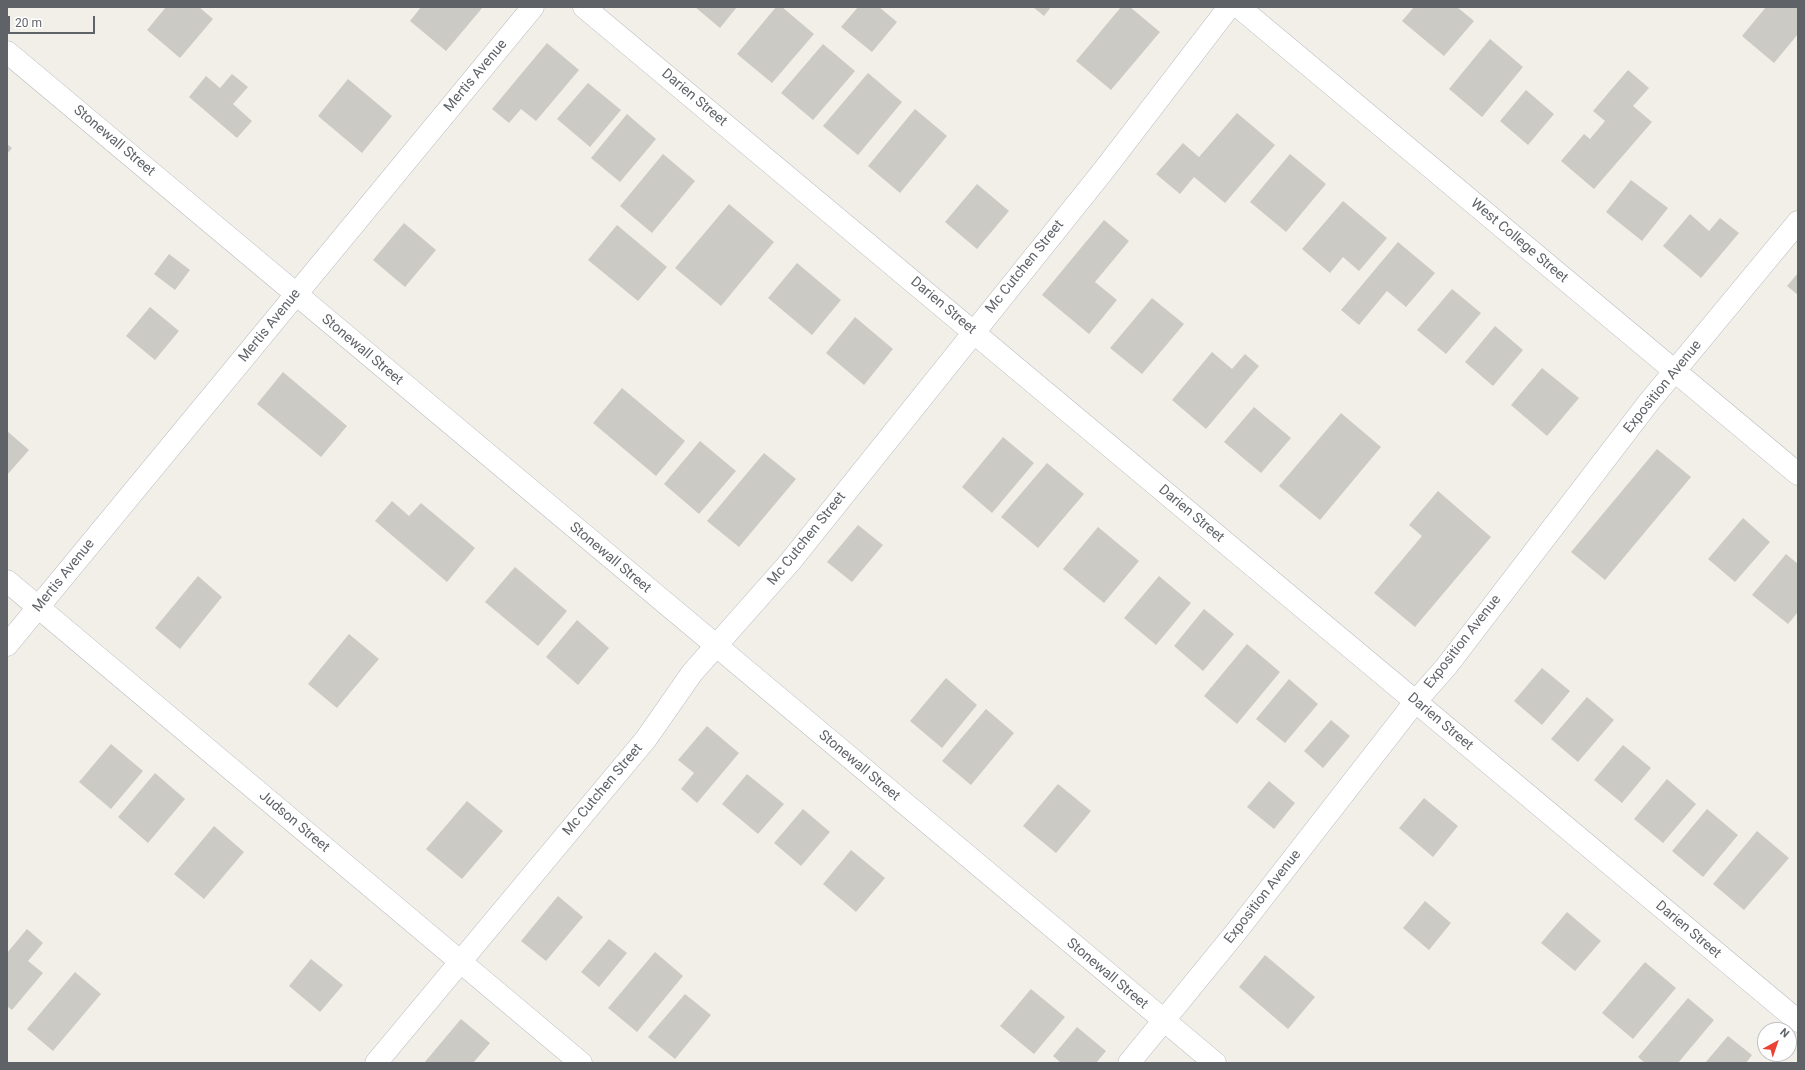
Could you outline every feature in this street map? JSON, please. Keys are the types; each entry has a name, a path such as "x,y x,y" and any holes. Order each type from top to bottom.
{"street":[{"name":"Mertis Avenue","path":"7,645 533,7"},
{"name":"Darien Street","path":"584,7 1798,1021"},
{"name":"Mc Cutchen Street","path":"376,1063 646,739 692,673 790,562 973,331 1104,170 1229,7"},
{"name":"West College Street","path":"1240,7 1798,474"},
{"name":"Stonewall Street","path":"7,52 1215,1063"},
{"name":"Exposition Avenue","path":"1129,1063 1236,932 1415,702 1446,667 1649,402 1798,222"},
{"name":"Judson Street","path":"7,581 582,1063"}],"building":[{"path":"166,7 199,7 213,19 180,58 147,30"},
{"path":"421,7 483,7 446,51 410,21"},
{"path":"695,7 737,7 720,28"},
{"path":"776,7 782,7 814,34 772,83 737,54"},
{"path":"858,7 879,7 897,22 872,52 841,27"},
{"path":"1033,7 1051,7 1044,16"},
{"path":"1121,7 1130,7 1160,32 1111,90 1076,61"},
{"path":"1414,7 1457,7 1474,21 1444,56 1402,21"},
{"path":"1766,7 1798,7 1798,34 1774,63 1742,36"},
{"path":"1490,39 1523,67 1482,117 1449,89"},
{"path":"547,43 579,70 536,121 521,109 509,123 492,109"},
{"path":"823,44 855,71 813,120 781,93"},
{"path":"1628,70 1649,88 1633,106 1652,122 1594,189 1561,161 1584,134 1590,139 1605,121 1593,111"},
{"path":"868,73 902,102 858,155 823,126"},
{"path":"232,74 248,87 233,104 252,121 237,138 189,97 206,76 220,88"},
{"path":"348,79 392,116 362,153 318,116"},
{"path":"588,83 621,110 590,147 557,119"},
{"path":"1526,90 1554,114 1528,145 1500,121"},
{"path":"915,109 947,136 900,193 868,166"},
{"path":"1237,113 1275,145 1225,203 1194,177 1180,194 1156,174 1183,143 1199,157"},
{"path":"627,114 656,139 620,182 591,158"},
{"path":"7,144 12,148 7,154"},
{"path":"663,154 695,181 652,233 620,206"},
{"path":"1290,154 1326,184 1286,232 1250,202"},
{"path":"1631,180 1668,208 1642,241 1606,212"},
{"path":"977,184 1009,211 977,249 945,222"},
{"path":"1343,201 1387,238 1359,271 1343,257 1330,273 1302,249"},
{"path":"729,204 774,242 721,306 675,268"},
{"path":"1690,214 1709,231 1720,218 1739,233 1701,278 1663,246"},
{"path":"1104,220 1129,241 1095,282 1117,300 1089,334 1042,295"},
{"path":"404,223 436,250 405,287 373,260"},
{"path":"617,225 667,267 638,301 588,260"},
{"path":"1398,242 1435,273 1406,307 1387,291 1359,325 1341,310"},
{"path":"169,254 190,270 175,290 154,274"},
{"path":"797,263 841,300 812,335 768,298"},
{"path":"1798,273 1798,295 1787,286"},
{"path":"1452,289 1481,313 1446,354 1417,330"},
{"path":"1152,298 1184,324 1142,374 1110,348"},
{"path":"150,307 179,331 155,360 126,336"},
{"path":"855,317 893,349 864,385 826,353"},
{"path":"1495,326 1523,350 1493,386 1465,362"},
{"path":"1212,352 1232,369 1245,354 1259,366 1206,429 1172,400"},
{"path":"1542,368 1579,398 1547,436 1511,405"},
{"path":"283,372 347,426 321,457 257,404"},
{"path":"622,388 685,441 656,476 593,423"},
{"path":"1254,407 1291,438 1261,473 1224,442"},
{"path":"1341,413 1381,447 1320,520 1279,486"},
{"path":"7,431 29,450 7,475"},
{"path":"1003,437 1034,463 992,513 962,487"},
{"path":"700,441 736,471 699,514 664,484"},
{"path":"1657,449 1691,477 1605,580 1571,552"},
{"path":"764,453 796,479 739,547 707,521"},
{"path":"1047,463 1084,494 1038,548 1001,517"},
{"path":"1438,491 1491,537 1415,627 1374,593 1422,536 1409,525"},
{"path":"392,501 409,516 421,503 475,548 447,582 375,521"},
{"path":"1743,518 1770,542 1735,582 1708,559"},
{"path":"858,525 883,545 852,582 827,562"},
{"path":"1098,527 1139,561 1104,603 1063,569"},
{"path":"1786,554 1798,564 1798,612 1788,624 1752,595"},
{"path":"515,567 567,611 538,646 485,602"},
{"path":"198,576 222,597 180,649 155,628"},
{"path":"1159,576 1191,603 1156,645 1124,618"},
{"path":"1204,609 1234,634 1203,671 1174,646"},
{"path":"577,620 609,648 578,685 546,657"},
{"path":"349,634 379,659 337,708 308,684"},
{"path":"1247,644 1280,672 1237,724 1204,696"},
{"path":"1542,668 1570,691 1542,725 1514,701"},
{"path":"946,678 977,705 942,748 910,721"},
{"path":"1289,679 1318,704 1285,743 1256,719"},
{"path":"1587,697 1614,720 1578,762 1551,739"},
{"path":"986,709 1014,733 971,785 942,761"},
{"path":"1331,720 1350,736 1323,768 1304,751"},
{"path":"707,726 739,753 697,803 681,789 694,773 678,760"},
{"path":"111,744 143,771 111,809 79,782"},
{"path":"1623,745 1651,768 1622,803 1594,780"},
{"path":"155,773 185,799 148,843 118,817"},
{"path":"747,774 784,804 758,834 722,804"},
{"path":"1667,779 1696,804 1663,843 1634,819"},
{"path":"1269,781 1295,803 1274,829 1247,807"},
{"path":"1058,784 1091,811 1056,853 1023,826"},
{"path":"1424,798 1458,826 1433,857 1399,828"},
{"path":"467,801 503,831 462,879 426,849"},
{"path":"803,809 830,832 801,866 774,843"},
{"path":"1707,809 1738,835 1703,877 1672,851"},
{"path":"214,826 244,852 204,899 174,874"},
{"path":"1757,831 1789,858 1744,910 1713,884"},
{"path":"851,850 885,878 856,912 823,884"},
{"path":"558,896 583,917 546,961 521,941"},
{"path":"1425,901 1451,923 1429,950 1403,928"},
{"path":"1567,912 1601,941 1575,971 1541,943"},
{"path":"27,929 43,943 28,961 43,973 12,1010 7,1006 7,953"},
{"path":"609,939 627,953 599,987 581,972"},
{"path":"655,952 683,976 637,1032 608,1008"},
{"path":"1265,955 1315,997 1288,1029 1239,987"},
{"path":"311,959 343,985 320,1012 289,986"},
{"path":"1645,962 1676,988 1633,1039 1602,1013"},
{"path":"75,972 101,994 53,1051 27,1029"},
{"path":"1031,989 1065,1017 1034,1054 1000,1026"},
{"path":"685,994 711,1015 675,1059 648,1037"},
{"path":"1688,998 1714,1020 1678,1063 1645,1063 1638,1057"},
{"path":"461,1019 490,1043 473,1063 424,1063"},
{"path":"1077,1027 1106,1051 1096,1063 1061,1063 1053,1056"},
{"path":"1728,1036 1752,1055 1746,1063 1705,1063"}]}
